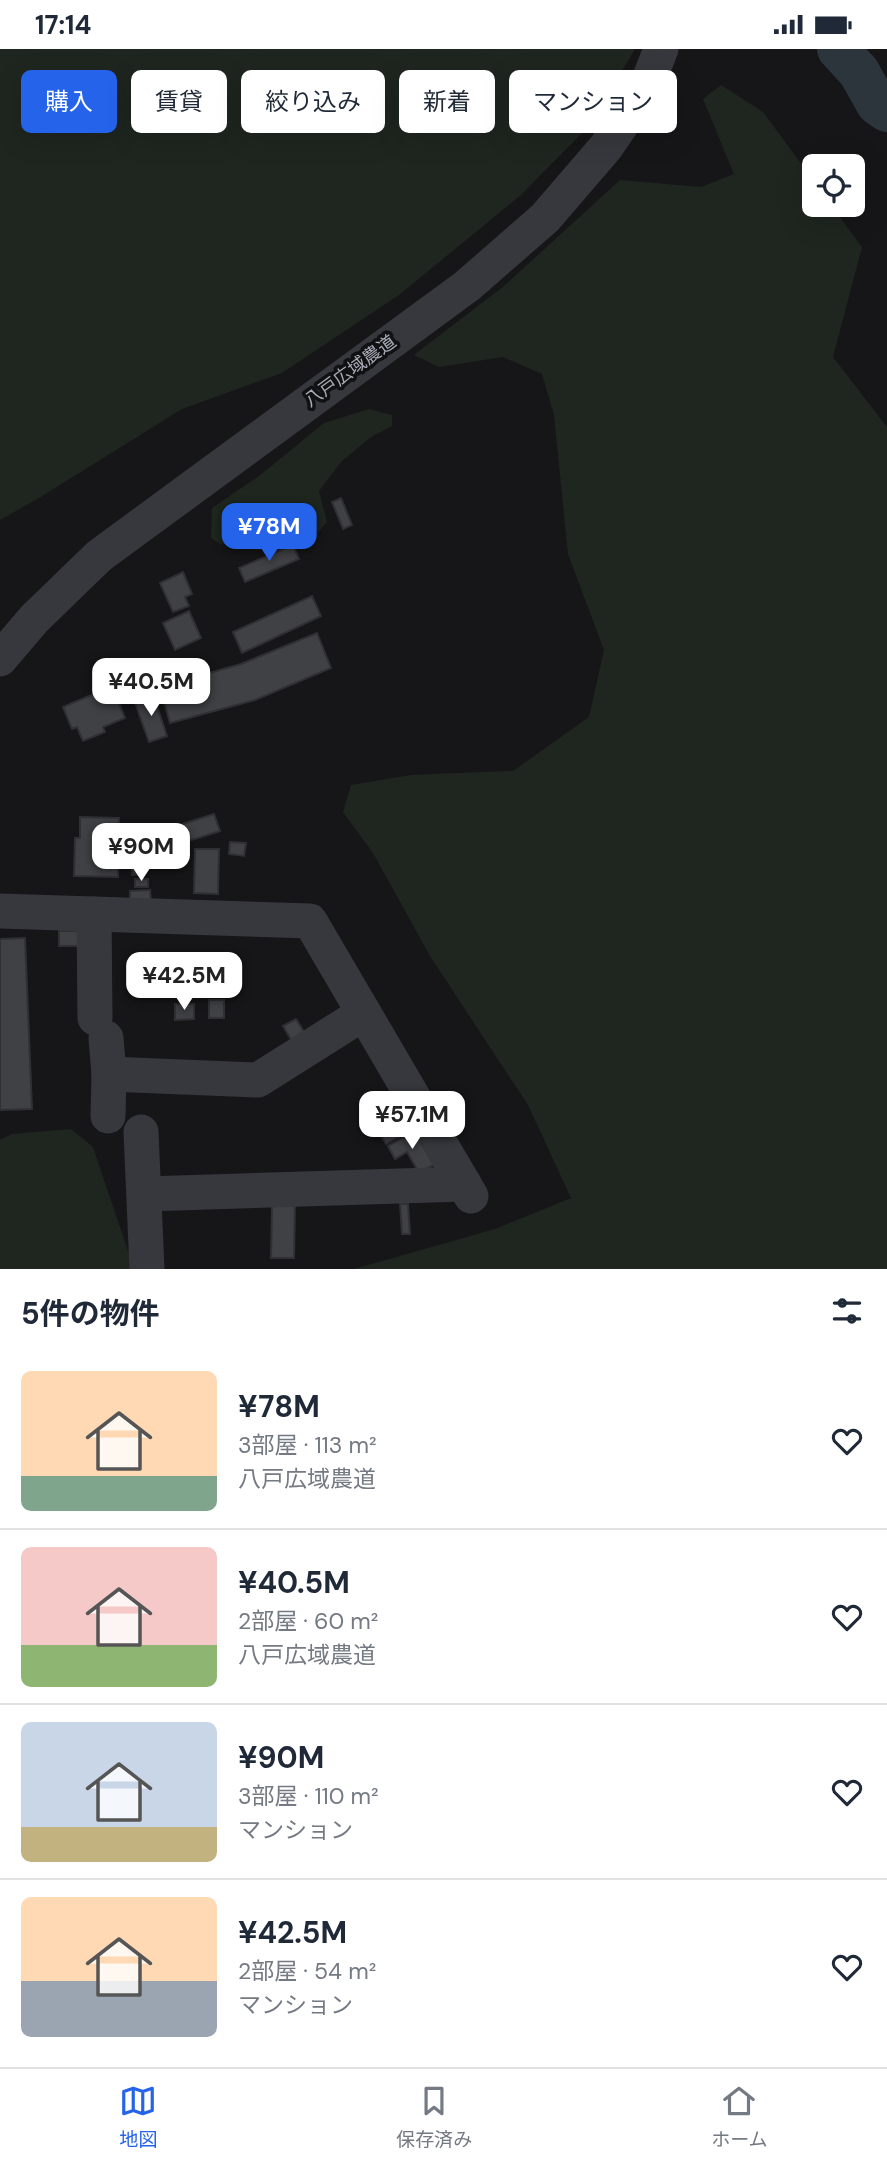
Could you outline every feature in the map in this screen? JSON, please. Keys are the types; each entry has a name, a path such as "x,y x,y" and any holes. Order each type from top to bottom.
{"street":[{"name":"八戸広域農道","path":"0,659 34,619 99,556 467,286 545,218 606,147 645,90 661,49"},
{"path":"0,911 310,921 468,1190 145,1194"},
{"path":"94,914 100,1028 108,1074 108,1117"},
{"path":"108,1074 258,1080 364,1013"},
{"path":"141,1132 146,1269"}],"shaded area":[{"path":"0,49 635,49 622,70 509,70 509,133 582,133 521,195 399,295 282,373 182,409 0,520"},
{"path":"721,85 763,112 802,165 802,217 840,217 862,247 833,357 887,427 887,1269 354,1269 495,1229 571,1198 528,1105 430,956 373,853 343,812 351,785 411,775 513,771 589,717 604,650 568,554 554,415 542,374 503,357 439,367 414,355 504,286 620,180 701,187 734,174 703,99"},
{"path":"369,409 392,415 392,426 371,437 341,462 319,491 327,522 319,531 296,526 263,524 221,545 211,538 212,508 259,476 324,423"},
{"path":"71,1129 93,1147 134,1269 0,1269 0,1140 12,1134"}],"building":[{"path":"341,498 352,525 343,529 332,502"},
{"path":"293,545 299,559 245,582 239,568"},
{"path":"183,572 192,594 185,597 189,606 173,612 160,583"},
{"path":"312,596 321,616 242,653 233,632"},
{"path":"189,611 201,638 175,650 163,623"},
{"path":"317,633 331,668 255,700 170,723 160,687 241,664"},
{"path":"121,675 127,691 116,696 125,718 103,727 105,732 83,741 77,727 72,729 63,707 108,688 105,682"},
{"path":"153,694 167,736 149,742 134,700"},
{"path":"214,814 220,831 188,841 183,824"},
{"path":"80,817 119,818 118,877 74,876 75,838 80,838"},
{"path":"230,842 246,843 244,856 229,854"},
{"path":"195,849 219,849 218,894 194,893"},
{"path":"132,862 141,862 141,875 132,875"},
{"path":"135,879 148,879 148,887 135,887"},
{"path":"150,890 151,902 130,902 130,891"},
{"path":"59,931 80,931 80,946 59,946"},
{"path":"25,938 32,1109 0,1110 0,939"},
{"path":"209,1000 224,1000 224,1018 209,1018"},
{"path":"175,1004 194,1004 194,1019 175,1020"},
{"path":"296,1019 306,1035 293,1043 283,1026"},
{"path":"406,1116 413,1129 386,1144 379,1132"},
{"path":"415,1131 434,1165 419,1173 407,1152 395,1159 388,1146"},
{"path":"400,1204 408,1204 410,1234 402,1234"},
{"path":"272,1206 295,1206 294,1258 271,1258"}],"waterway":[{"path":"838,49 859,72 877,104 887,111"}]}
